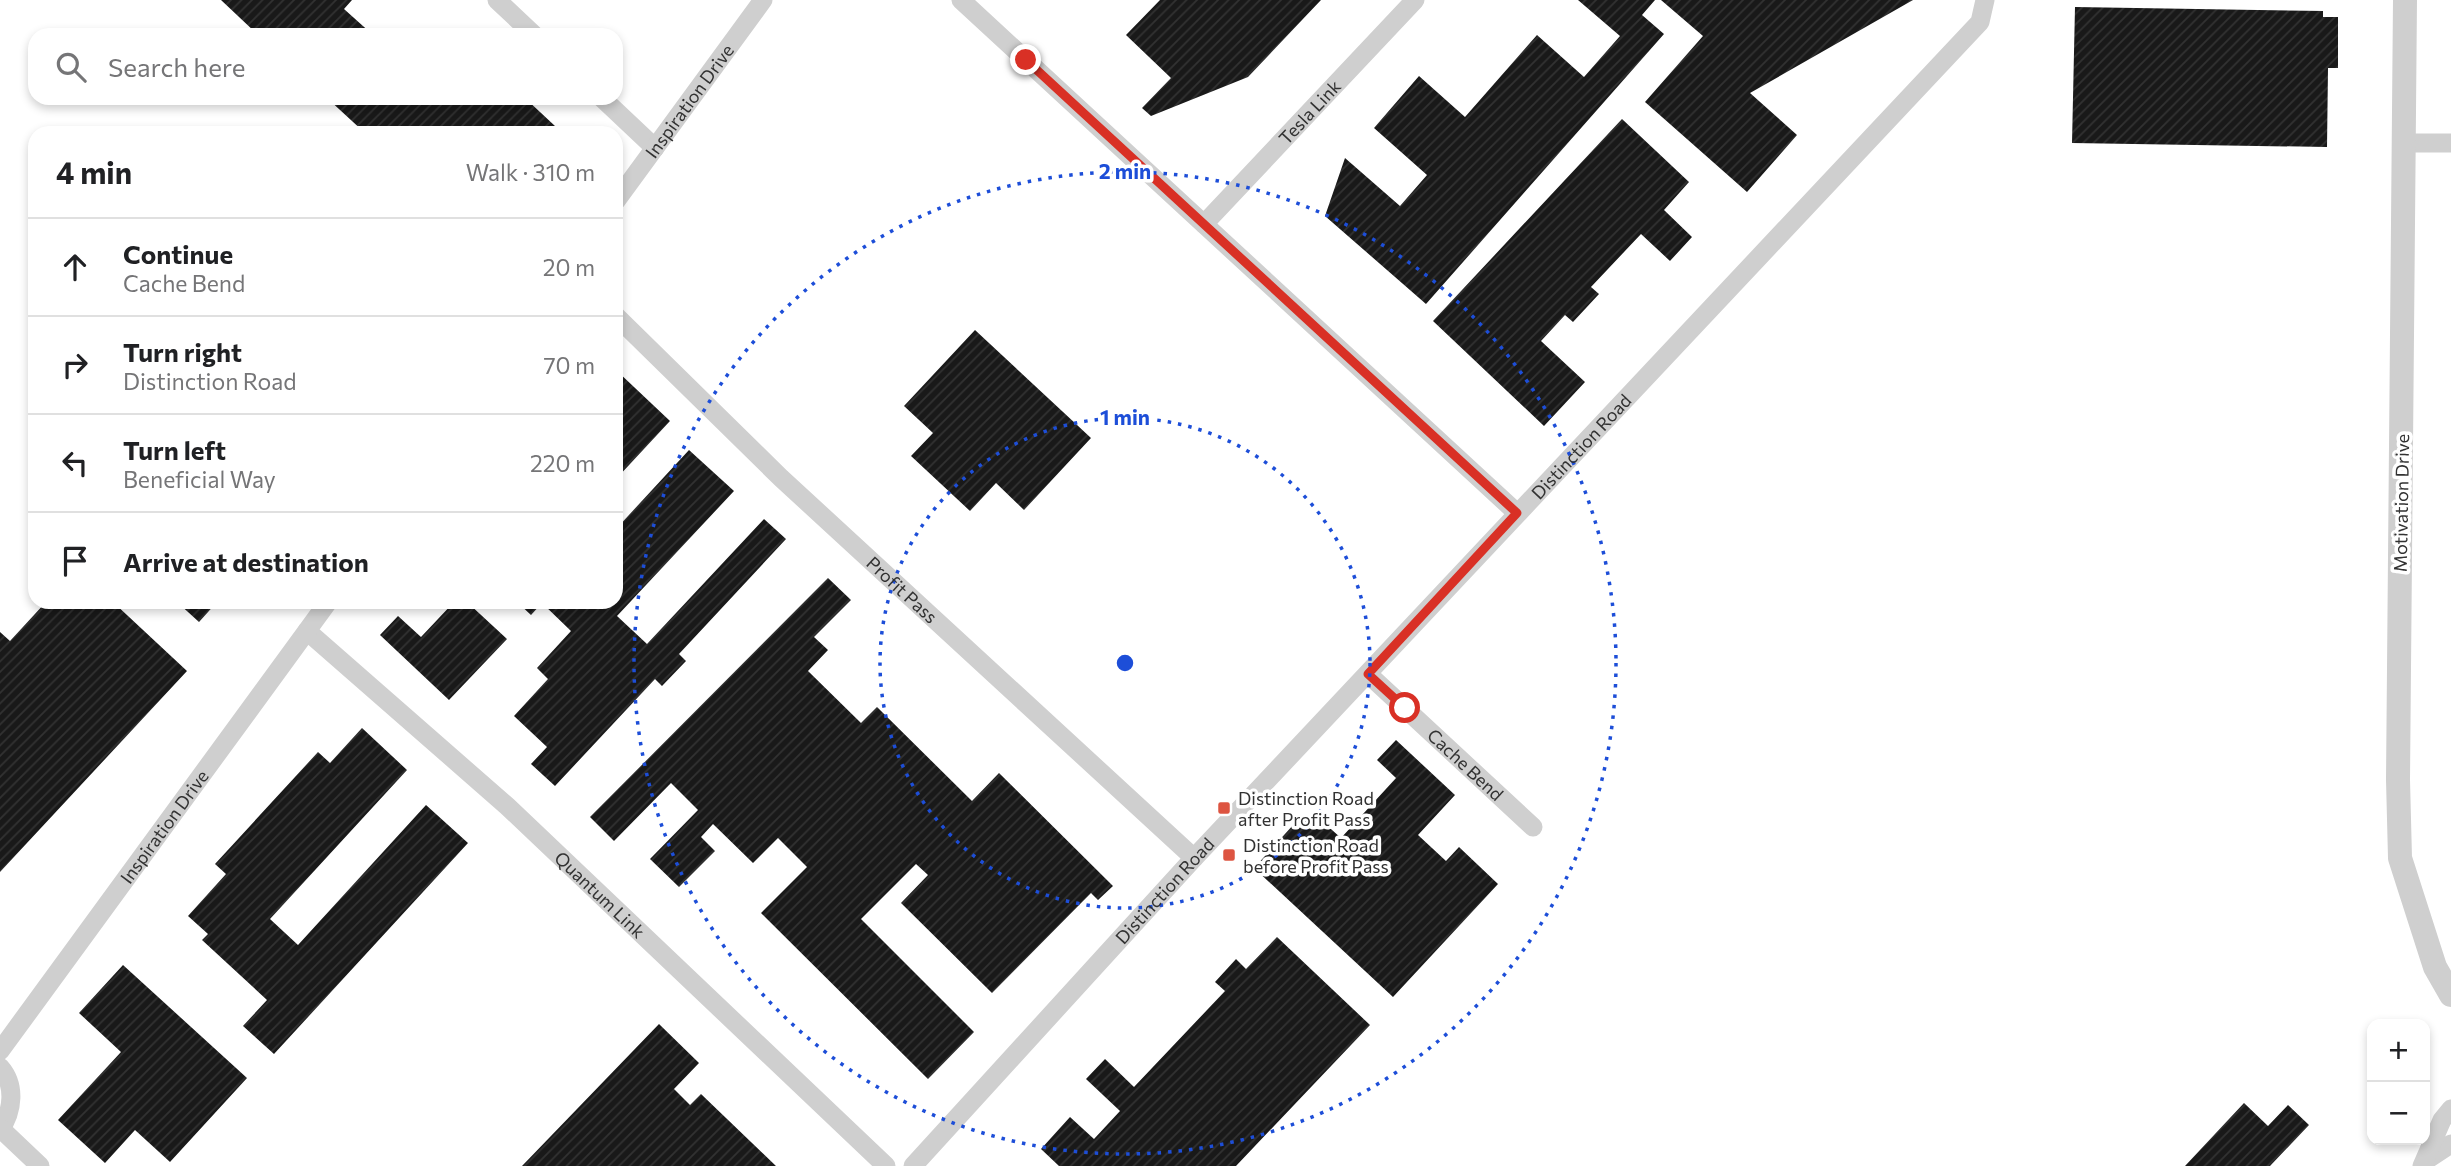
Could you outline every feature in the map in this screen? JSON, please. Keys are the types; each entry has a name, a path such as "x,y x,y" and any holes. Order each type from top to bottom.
{"street":[{"path":"497,0 527,28"},
{"name":"Inspiration Drive","path":"623,191 763,0"},
{"path":"961,0 1517,513"},
{"name":"Tesla Link","path":"1204,224 1415,0"},
{"name":"Distinction Road","path":"913,1166 1194,858 1980,22 1985,0"},
{"name":"Motivation Drive","path":"2405,0 2406,143 2398,780 2400,858 2435,967 2451,995"},
{"path":"609,105 655,148"},
{"path":"2406,143 2451,143"},
{"name":"Profit Pass","path":"623,323 781,478 1194,858"},
{"name":"Inspiration Drive","path":"0,1051 323,609"},
{"name":"Quantum Link","path":"307,631 507,806 886,1166"},
{"name":"Cache Bend","path":"1368,674 1533,827"},
{"path":"0,1067 12,1094 10,1112 1,1129 40,1166"},
{"path":"2423,1163 2442,1119 2451,1109"},
{"path":"2423,1163 2451,1144"}],"building":[{"path":"221,0 352,0 344,9 365,28 251,28"},
{"path":"1160,0 1321,0 1248,77 1151,116 1142,108 1171,78 1126,35"},
{"path":"1578,0 1655,0 1642,15 1664,34 1426,304 1325,216 1345,158 1400,206 1427,175 1374,128 1419,76 1465,117 1537,35 1584,77 1620,36"},
{"path":"1661,0 1913,0 1750,93 1797,135 1747,192 1645,102 1703,36"},
{"path":"2075,7 2323,11 2323,17 2338,17 2338,68 2328,68 2327,147 2072,143"},
{"path":"335,105 532,105 555,126 357,126"},
{"path":"1622,119 1689,182 1664,210 1692,237 1670,261 1641,234 1591,287 1599,294 1573,322 1565,315 1541,341 1585,382 1544,426 1433,321"},
{"path":"975,330 1091,438 1024,510 996,483 970,511 911,456 933,433 904,406"},
{"path":"623,377 670,421 623,471"},
{"path":"689,450 734,491 617,616 647,644 764,519 786,539 679,654 686,661 662,686 655,679 555,786 531,764 547,747 514,716 548,679 537,668 571,631 548,609 623,609 623,521"},
{"path":"828,578 851,600 814,637 828,650 808,671 861,723 877,707 972,801 999,773 1113,886 1098,900 1091,893 992,993 901,903 928,875 916,864 861,919 974,1032 928,1079 761,913 807,867 778,838 753,863 713,824 701,837 715,851 679,887 650,859 698,810 671,783 614,841 590,817"},
{"path":"40,609 121,609 187,671 0,872 0,632 10,641"},
{"path":"185,609 211,609 199,622"},
{"path":"447,609 475,609 507,639 449,700 380,635 398,616 421,637"},
{"path":"525,609 536,609 531,615"},
{"path":"362,728 407,770 270,919 298,945 426,805 468,843 274,1054 243,1026 267,1000 202,940 208,934 188,916 226,874 215,864 318,752 330,763"},
{"path":"1396,740 1455,795 1418,835 1446,861 1459,847 1498,884 1393,997 1254,868 1294,824 1299,828 1313,813 1341,838 1396,778 1377,760"},
{"path":"1277,937 1370,1025 1236,1166 1059,1166 1041,1149 1070,1117 1094,1139 1120,1111 1086,1079 1105,1059 1134,1087 1225,991 1215,982 1236,959 1246,969"},
{"path":"123,965 247,1078 170,1162 135,1130 105,1163 58,1120 121,1052 79,1013"},
{"path":"659,1024 699,1063 674,1089 690,1105 701,1094 776,1166 522,1166"},
{"path":"2244,1103 2268,1126 2288,1105 2309,1125 2270,1166 2185,1166"}],"place":[{"name":"Distinction Road after Profit Pass","path":"1224,808"},
{"name":"Distinction Road before Profit Pass","path":"1229,855"}],"route":[{"path":"1026,60 1517,513 1368,674 1405,708"}]}
